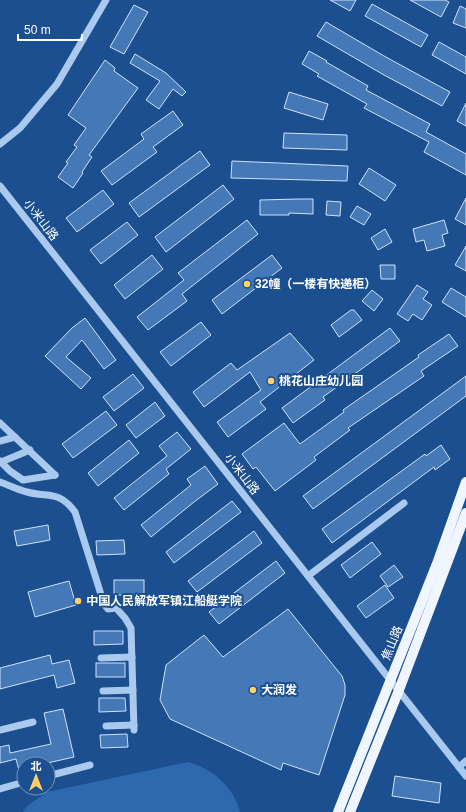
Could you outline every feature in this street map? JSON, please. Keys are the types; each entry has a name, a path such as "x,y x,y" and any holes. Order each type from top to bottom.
{"main road":[{"name":"焦山路","path":"338,812 438,561 466,482"},
{"name":"焦山路","path":"354,810 466,513"}],"street":[{"path":"0,144 20,128 57,84 106,0"},
{"name":"小米山路","path":"0,186 466,776"},
{"path":"0,423 30,450 56,475 23,480 10,471 0,461 30,450"},
{"path":"0,441 15,437"},
{"path":"0,482 26,492 62,498 68,502 74,512 104,604 108,609 116,608 131,628 134,727 106,726"},
{"path":"308,576 404,503"},
{"path":"101,658 132,657"},
{"path":"103,691 133,690"},
{"path":"0,730 33,722"},
{"path":"459,767 466,761"},
{"path":"56,774 90,765"},
{"path":"0,789 16,784"},
{"path":"344,799 354,810"}],"shaded area":[{"path":"188,762 206,769 221,780 232,794 240,812 23,812 27,806 41,796 56,796 56,790"}],"building":[{"path":"330,0 356,0 350,11"},
{"path":"410,0 445,0 449,2 441,17"},
{"path":"372,4 428,35 421,47 365,16"},
{"path":"134,5 148,12 124,54 110,47"},
{"path":"460,6 466,9 466,28 453,23"},
{"path":"326,22 450,92 442,106 384,75 317,36"},
{"path":"439,42 466,57 466,74 432,55"},
{"path":"309,51 368,86 366,90 430,124 426,132 466,154 466,175 424,152 429,142 364,108 367,104 317,76 319,74 302,64"},
{"path":"135,54 166,73 186,92 182,96 173,89 159,109 146,100 160,81 130,63"},
{"path":"105,60 115,68 114,71 138,88 89,155 92,157 73,188 58,177 68,163 66,162 77,147 74,145 86,128 68,115"},
{"path":"289,92 328,104 323,120 284,108"},
{"path":"466,103 466,126 457,121"},
{"path":"173,111 183,125 153,147 157,152 112,185 101,171 144,139 141,134"},
{"path":"284,133 347,135 347,150 283,148"},
{"path":"200,151 210,165 139,217 129,203"},
{"path":"232,161 348,166 347,181 231,178"},
{"path":"369,168 396,185 385,201 359,184"},
{"path":"223,185 234,199 166,252 155,237"},
{"path":"103,190 114,204 77,232 66,218"},
{"path":"466,198 466,225 455,219"},
{"path":"313,199 313,214 289,213 289,215 260,215 260,200"},
{"path":"327,201 341,202 340,216 326,215"},
{"path":"357,206 371,214 364,225 350,217"},
{"path":"247,220 258,234 182,294 187,301 148,330 137,317 184,280 178,273"},
{"path":"444,220 448,233 442,235 445,246 427,251 424,240 416,242 413,229"},
{"path":"127,222 138,235 101,264 90,250"},
{"path":"385,229 392,242 378,250 371,238"},
{"path":"466,246 466,271 455,265"},
{"path":"152,255 163,269 125,299 114,285"},
{"name":"32幢（一楼有快递柜）","path":"272,255 282,268 222,314 212,300"},
{"path":"380,265 395,265 395,279 381,279"},
{"path":"417,285 428,292 423,299 432,305 422,320 413,314 408,321 397,314"},
{"path":"451,288 466,297 466,317 442,302"},
{"path":"372,290 383,299 374,311 362,301"},
{"path":"351,310 354,310 362,320 339,337 331,325"},
{"path":"85,318 116,360 104,369 82,340 66,357 91,378 81,389 45,356 72,328"},
{"path":"201,322 211,335 171,366 160,352"},
{"path":"390,328 400,341 323,397 325,400 293,423 282,408"},
{"path":"290,333 314,360 260,402 266,409 228,437 217,422 261,390 250,372 204,407 193,392 231,363 237,370"},
{"path":"449,334 458,346 421,371 424,376 348,428 350,430 314,457 316,460 275,491 256,467 253,469 242,454 284,423 300,444 344,412 343,410 419,357 418,355"},
{"path":"133,374 144,388 114,411 103,397"},
{"path":"466,376 466,396 313,509 303,496"},
{"path":"155,402 165,416 136,438 126,425"},
{"path":"106,411 117,425 73,458 62,444"},
{"path":"177,432 191,449 166,469 169,474 124,510 114,498 167,456 159,446"},
{"path":"129,440 139,453 98,486 88,473"},
{"path":"441,445 450,459 435,470 434,467 332,543 322,529 425,454 426,456"},
{"path":"205,466 218,484 151,537 141,525 191,485 187,479"},
{"path":"232,501 241,512 174,563 166,552"},
{"path":"48,525 50,540 17,546 14,531"},
{"path":"254,531 262,543 197,592 188,581"},
{"path":"124,540 125,554 97,555 96,541"},
{"path":"372,542 381,554 350,578 341,565"},
{"path":"276,561 285,573 219,624 209,612"},
{"path":"394,565 403,577 388,587 380,576"},
{"path":"114,580 144,580 144,595 114,595"},
{"path":"69,581 76,605 35,617 28,592"},
{"path":"385,585 394,598 366,618 357,606"},
{"name":"大润发","path":"288,609 342,676 345,685 345,695 319,775 283,763 281,770 170,719 160,700 166,665 204,635 223,657"},
{"path":"94,631 123,631 123,644 94,645"},
{"path":"50,655 52,664 69,660 75,683 57,688 54,675 0,689 0,668"},
{"path":"96,663 125,663 125,677 96,677"},
{"path":"99,698 125,698 126,711 99,712"},
{"path":"63,709 74,757 56,761 56,756 16,756 16,759 0,763 0,747 9,745 10,753 51,744 44,713"},
{"path":"127,734 128,747 101,748 100,735"},
{"path":"395,776 441,783 439,803 392,796"}],"place":[{"name":"32幢（一楼有快递柜）","path":"247,284"},
{"name":"桃花山庄幼儿园","path":"271,381"},
{"name":"中国人民解放军镇江船艇学院","path":"78,601"},
{"name":"大润发","path":"253,690"}]}
